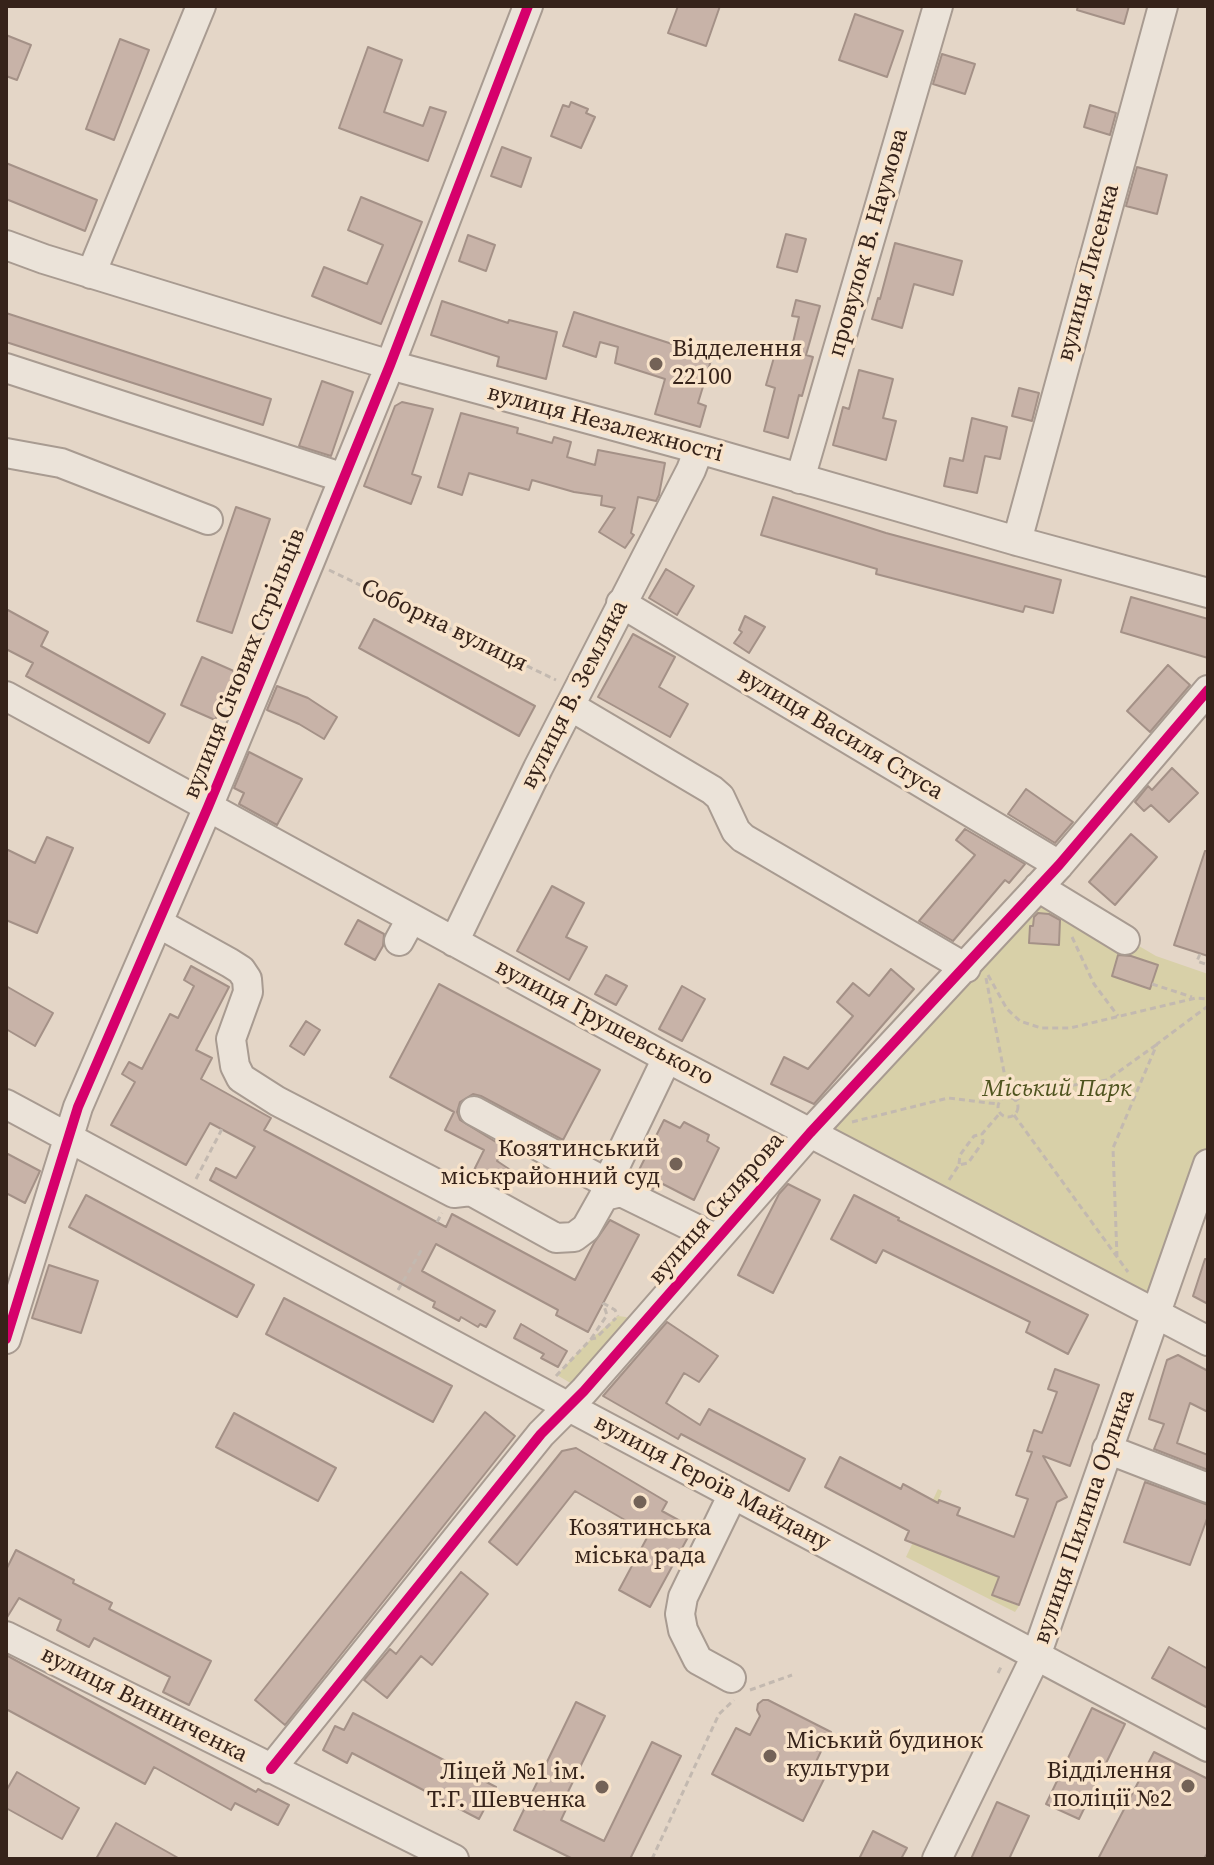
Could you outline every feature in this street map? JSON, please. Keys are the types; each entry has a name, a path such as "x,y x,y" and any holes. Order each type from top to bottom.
{"street":[{"path":"91,274 201,6"},
{"name":"вулиця Січових Стрільців","path":"6,1339 78,1107 208,807 344,478 528,6"},
{"name":"провулок В. Наумова","path":"800,479 938,6"},
{"name":"вулиця Лисенка","path":"1017,541 1163,6"},
{"name":"вулиця Незалежності","path":"6,245 390,365 1208,593"},
{"path":"6,368 344,478"},
{"name":"вулиця В. Земляка","path":"454,942 699,449"},
{"path":"6,453 61,463 208,520"},
{"name":"вулиця Василя Стуса","path":"621,603 1059,865"},
{"name":"вулиця Склярова","path":"271,1769 541,1434 569,1407 810,1133 1059,865 1208,690"},
{"name":"вулиця Грушевського","path":"6,696 208,807 405,930 454,942 667,1058 1208,1341"},
{"path":"574,698 712,790 720,797 736,831 743,838 966,968"},
{"path":"1038,887 1125,940"},
{"path":"158,923 241,970 247,979 248,992 231,1039 235,1066 241,1078 277,1101 454,1193 471,1191 556,1238 574,1237 586,1228 667,1058"},
{"name":"вулиця Героїв Майдану","path":"6,1104 1208,1747"},
{"path":"474,1111 606,1190 621,1192 717,1239"},
{"name":"вулиця Пилипа Орлика","path":"937,1859 1036,1656 1208,1164"},
{"path":"1107,1449 1208,1488"},
{"path":"731,1678 698,1660 683,1630 680,1614 683,1597 733,1494"},
{"name":"вулиця Винниченка","path":"6,1636 454,1859"}],"path":[{"path":"1074,909 1071,934 1094,984 1119,1017"},
{"path":"1200,954 1197,961 1208,965"},
{"path":"1009,1098 983,965 1001,1000 1020,1021 1041,1028 1070,1028 1196,998"},
{"path":"1152,984 1208,999"},
{"path":"1015,1101 1028,1092 1107,1080 1208,1006"},
{"path":"1117,1257 1113,1148 1157,1044"},
{"path":"844,1124 948,1098 998,1104"},
{"path":"998,1104 1003,1099 1015,1101"},
{"path":"1000,1113 1008,1117 1014,1115 1017,1110 1015,1101"},
{"path":"998,1104 1000,1113"},
{"path":"945,1186 959,1165 960,1155 974,1136 982,1134 1000,1113"},
{"path":"1014,1115 1129,1273"},
{"path":"195,1181 222,1129"},
{"path":"959,1165 968,1163 983,1142 982,1134"},
{"path":"398,1290 422,1249"},
{"path":"591,1339 607,1315 603,1303 615,1310 618,1316"},
{"path":"652,1859 719,1714 741,1693 792,1675"}],"green space":[{"name":"Міський Парк","path":"1038,887 1156,956 1208,974 1208,1164 1156,1314 811,1133"},
{"path":"618,1316 626,1317 640,1326 584,1391 557,1375 591,1339"},
{"path":"938,1489 942,1491 921,1546 999,1577 992,1596 1019,1606 1015,1612 906,1557"}],"building":[{"path":"678,6 720,6 706,46 668,33"},
{"path":"1078,6 1129,6 1124,24 1077,10"},
{"path":"855,14 903,31 887,77 839,60"},
{"path":"6,35 31,45 17,80 6,76"},
{"path":"120,39 149,50 114,140 86,129"},
{"path":"368,47 402,60 384,112 423,126 430,107 446,112 428,161 339,128"},
{"path":"942,54 975,64 965,94 933,84"},
{"path":"571,102 588,109 586,113 595,117 581,148 551,136 563,105 569,107"},
{"path":"1090,105 1116,113 1110,135 1084,127"},
{"path":"502,147 531,158 521,187 491,176"},
{"path":"6,163 97,200 85,231 6,199"},
{"path":"1137,167 1167,175 1157,214 1126,206"},
{"path":"361,197 422,222 381,324 312,296 324,267 367,284 383,245 348,230"},
{"path":"786,234 806,239 797,272 777,267"},
{"path":"468,235 495,245 486,271 459,261"},
{"path":"895,243 962,261 953,295 914,284 902,328 872,319"},
{"path":"796,300 820,306 806,355 813,357 788,438 764,431 775,388 766,385 777,347 791,351 799,317 792,316"},
{"path":"442,301 508,323 509,320 557,332 546,379 497,366 499,357 431,335"},
{"path":"574,312 712,357 698,403 706,406 700,427 655,414 665,379 615,363 618,347 600,342 596,357 563,346"},
{"path":"6,313 271,399 263,425 6,342"},
{"path":"859,370 893,379 883,418 896,421 886,460 833,445 843,407 849,409"},
{"path":"322,381 353,392 331,456 299,446"},
{"path":"1019,388 1039,393 1032,421 1012,416"},
{"path":"402,402 433,409 412,474 421,477 411,504 364,486 395,406"},
{"path":"461,413 518,428 517,433 552,443 554,437 571,442 567,457 595,465 598,450 665,463 659,495 656,501 638,497 631,533 634,535 625,548 599,532 615,508 601,505 602,496 532,480 529,490 469,473 462,495 438,487"},
{"path":"972,418 1007,427 1000,459 985,456 977,493 944,486 950,458 963,461"},
{"path":"773,497 886,533 1061,580 1053,613 1025,606 1023,612 876,574 877,569 761,535"},
{"path":"236,507 270,519 232,633 197,621"},
{"path":"666,569 694,586 677,615 649,598"},
{"path":"1131,597 1208,619 1208,658 1121,632"},
{"path":"6,609 48,632 41,646 165,714 149,743 26,676 33,663 6,649"},
{"path":"745,616 765,627 749,653 734,643 742,632 739,630"},
{"path":"374,619 535,706 519,736 359,648"},
{"path":"633,634 675,657 659,687 688,704 670,737 598,697"},
{"path":"202,657 236,672 215,720 181,705"},
{"path":"1168,665 1190,685 1150,732 1127,711"},
{"path":"277,686 308,698 337,717 324,739 267,710"},
{"path":"249,752 302,779 277,825 239,804 244,793 234,788"},
{"path":"1172,768 1198,793 1169,822 1151,805 1144,811 1135,802 1148,786 1152,790"},
{"path":"1026,789 1073,822 1055,843 1008,814"},
{"path":"965,829 1025,864 1009,883 1005,880 953,941 919,921 975,855 956,840"},
{"path":"1131,834 1157,857 1115,905 1089,882"},
{"path":"47,837 73,848 37,933 6,920 6,849 35,863"},
{"path":"1205,851 1208,851 1208,956 1174,945"},
{"path":"552,886 584,903 566,937 587,947 569,980 517,951"},
{"path":"1038,913 1060,920 1059,945 1029,943 1030,926 1033,926"},
{"path":"358,920 384,934 383,946 375,960 345,944"},
{"path":"1118,955 1158,965 1150,989 1112,976"},
{"path":"191,966 229,987 196,1050 212,1058 201,1079 271,1118 264,1130 446,1227 452,1214 575,1280 610,1220 639,1235 588,1332 556,1315 558,1310 436,1244 422,1271 495,1311 486,1327 480,1324 478,1327 461,1317 459,1321 433,1307 435,1302 210,1180 216,1168 236,1178 255,1147 210,1123 186,1165 111,1125 135,1082 122,1074 129,1062 142,1069 170,1014 178,1018 194,986 184,980"},
{"path":"891,969 914,989 814,1104 771,1084 784,1057 808,1069 853,1016 837,1002 853,983 869,996"},
{"path":"606,975 627,986 616,1005 595,994"},
{"path":"439,984 600,1070 563,1140 481,1096 473,1094 460,1102 457,1112 460,1120 504,1147 497,1161 512,1171 503,1184 490,1175 487,1180 472,1174 484,1150 445,1130 454,1112 390,1077"},
{"path":"6,986 53,1013 35,1046 6,1029"},
{"path":"682,986 705,999 682,1041 659,1029"},
{"path":"306,1021 320,1030 304,1055 290,1046"},
{"name":"Козятинський міськрайонний суд","path":"664,1120 680,1128 684,1122 709,1135 707,1141 719,1148 694,1200 657,1181 653,1189 634,1180"},
{"path":"6,1153 40,1171 25,1203 6,1193"},
{"path":"788,1184 820,1200 773,1293 738,1275 779,1194"},
{"path":"86,1195 254,1285 237,1317 69,1227"},
{"path":"854,1195 1088,1315 1068,1354 1026,1332 1030,1322 883,1250 876,1263 831,1239"},
{"path":"1205,1259 1208,1259 1208,1304 1193,1296"},
{"path":"49,1265 98,1281 81,1333 32,1318"},
{"path":"284,1298 452,1386 433,1422 266,1334"},
{"path":"667,1322 718,1356 699,1382 684,1373 666,1403 700,1425 709,1409 805,1459 789,1491 681,1434 678,1439 603,1396"},
{"path":"521,1324 567,1351 558,1367 541,1358 544,1354 514,1338"},
{"path":"1178,1355 1208,1371 1208,1412 1190,1403 1177,1443 1208,1455 1208,1470 1154,1449 1164,1424 1149,1419 1167,1360"},
{"path":"1055,1369 1099,1385 1070,1466 1043,1456 1067,1497 1057,1502 1019,1605 992,1595 999,1577 905,1540 909,1531 825,1487 840,1457 901,1489 903,1484 938,1503 939,1500 960,1508 957,1515 1014,1537 1028,1499 1016,1495 1032,1452 1027,1451 1034,1430 1042,1433 1057,1392 1048,1389"},
{"path":"485,1412 515,1436 285,1725 255,1700"},
{"path":"234,1413 336,1468 318,1501 216,1447"},
{"path":"576,1448 667,1502 662,1511 693,1528 650,1607 619,1590 649,1534 575,1491 517,1565 489,1542 562,1451"},
{"path":"1145,1482 1208,1505 1208,1516 1190,1565 1124,1542"},
{"path":"16,1550 112,1603 109,1609 211,1661 189,1705 163,1692 170,1677 94,1638 89,1647 57,1630 61,1620 19,1598 6,1619 6,1570"},
{"path":"461,1572 488,1594 432,1665 421,1656 387,1698 364,1680 390,1649 396,1654"},
{"path":"1169,1647 1208,1669 1208,1708 1152,1678"},
{"path":"6,1655 256,1792 258,1789 289,1805 278,1825 235,1803 231,1810 154,1767 145,1784 6,1709"},
{"name":"Міський будинок культури","path":"763,1700 831,1732 833,1737 832,1743 823,1747 814,1766 827,1773 803,1821 712,1774 736,1728 750,1735 760,1716 758,1704"},
{"path":"576,1702 605,1716 564,1800 569,1803 561,1820 604,1841 652,1742 681,1756 630,1859 573,1859 514,1830"},
{"path":"1092,1708 1125,1724 1079,1819 1046,1804"},
{"path":"353,1713 496,1787 479,1819 352,1753 347,1763 323,1750 335,1726 344,1730"},
{"path":"1154,1752 1208,1779 1208,1852 1204,1859 1098,1859"},
{"path":"17,1772 79,1808 62,1839 6,1808 6,1791"},
{"path":"997,1802 1029,1816 1009,1859 971,1859"},
{"path":"116,1823 180,1859 96,1859"},
{"path":"873,1831 907,1848 901,1859 859,1859"}],"cycle path":[{"path":"6,1339 78,1107 310,561 390,365 528,6"},
{"path":"271,1769 541,1434 584,1391 810,1133 1059,865 1208,690"}],"place":[{"name":"Відделення 22100","path":"656,364"},
{"name":"Козятинський міськрайонний суд","path":"676,1164"},
{"name":"Козятинська міська рада","path":"640,1502"},
{"name":"Міський будинок культури","path":"770,1756"},
{"name":"Відділення поліції №2","path":"1188,1786"},
{"name":"Ліцей №1 ім. Т.Г. Шевченка","path":"602,1787"}]}
